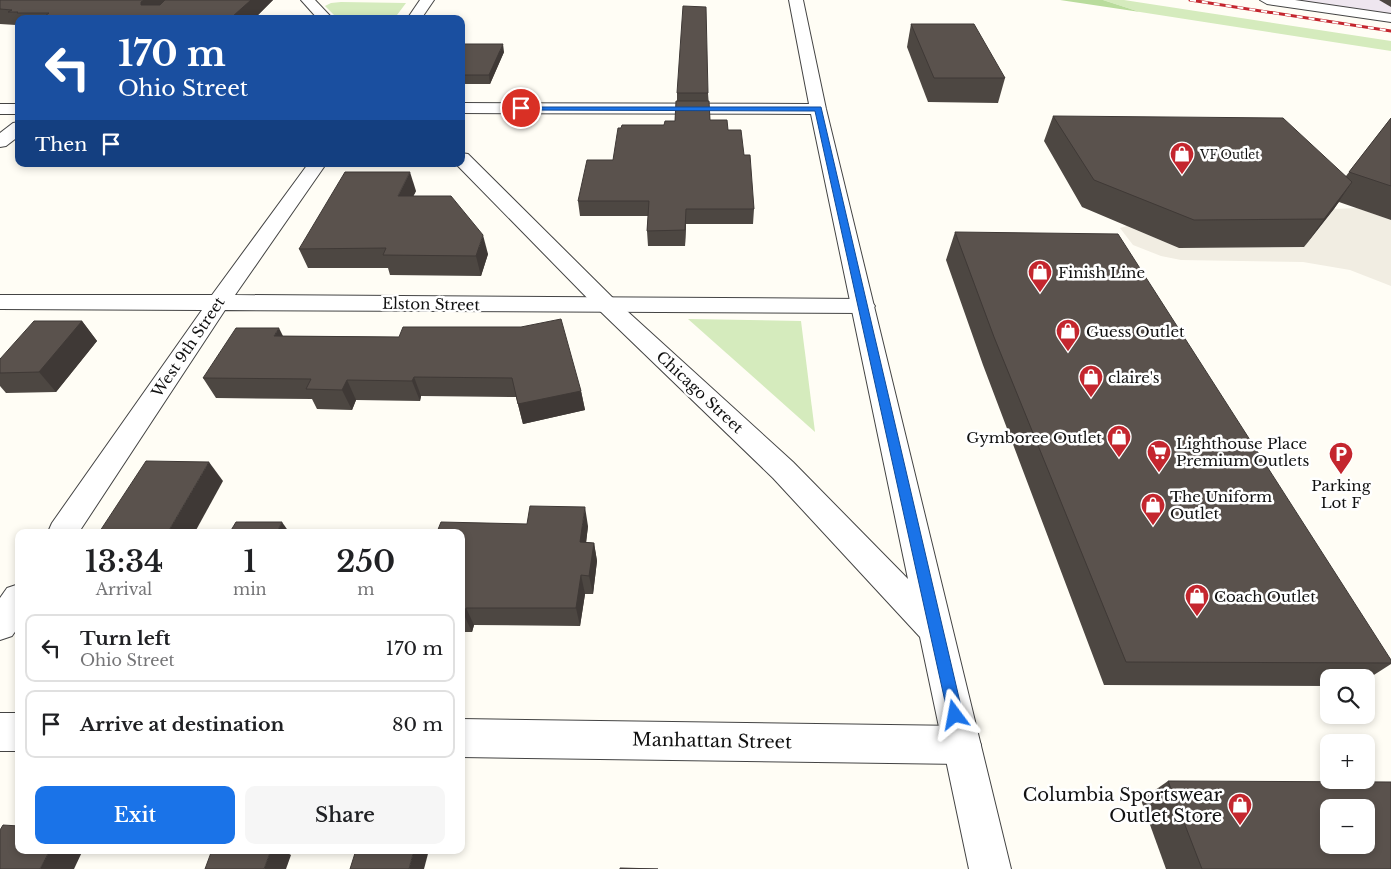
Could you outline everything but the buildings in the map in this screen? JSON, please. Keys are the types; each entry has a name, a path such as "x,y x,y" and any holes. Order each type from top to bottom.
{"street":[{"path":"308,0 322,15"},
{"path":"417,15 427,0"},
{"path":"796,0 818,109 990,869"},
{"path":"1268,0 1391,18"},
{"path":"465,108 818,109"},
{"path":"0,109 15,109"},
{"path":"0,142 15,130"},
{"name":"Chicago Street","path":"465,162 608,306 783,470 936,630"},
{"name":"West 9th Street","path":"65,529 219,302 315,167"},
{"name":"Elston Street","path":"0,302 863,306"},
{"path":"0,625 15,604"},
{"path":"0,732 15,732"},
{"name":"Manhattan Street","path":"465,738 962,745"}],"shaded area":[{"path":"1296,0 1391,0 1391,14"},
{"path":"1357,208 1391,220 1391,286 1350,270 1303,262 1181,260 1161,256 1133,245 1120,228 1127,226 1179,248 1304,247 1334,209"}],"green space":[{"path":"1060,0 1103,0 1140,12"},
{"path":"1103,0 1124,0 1391,41 1391,51 1140,12"},
{"path":"331,3 406,3 397,15 334,15 325,6"},
{"path":"688,319 801,321 815,432"}],"railway":[{"path":"1190,0 1391,31"}],"place":[{"name":"VF Outlet","path":"1182,175"},
{"name":"Finish Line","path":"1040,293"},
{"name":"Guess Outlet","path":"1068,352"},
{"name":"claire's","path":"1091,398"},
{"name":"Gymboree Outlet","path":"1119,458"},
{"name":"Lighthouse Place Premium Outlets","path":"1159,473"},
{"name":"Parking Lot F","path":"1341,475"},
{"name":"The Uniform Outlet","path":"1153,526"},
{"name":"Coach Outlet","path":"1197,617"},
{"name":"Columbia Sportswear Outlet Store","path":"1240,826"}],"route":[{"path":"521,108 818,109 955,715"}]}
